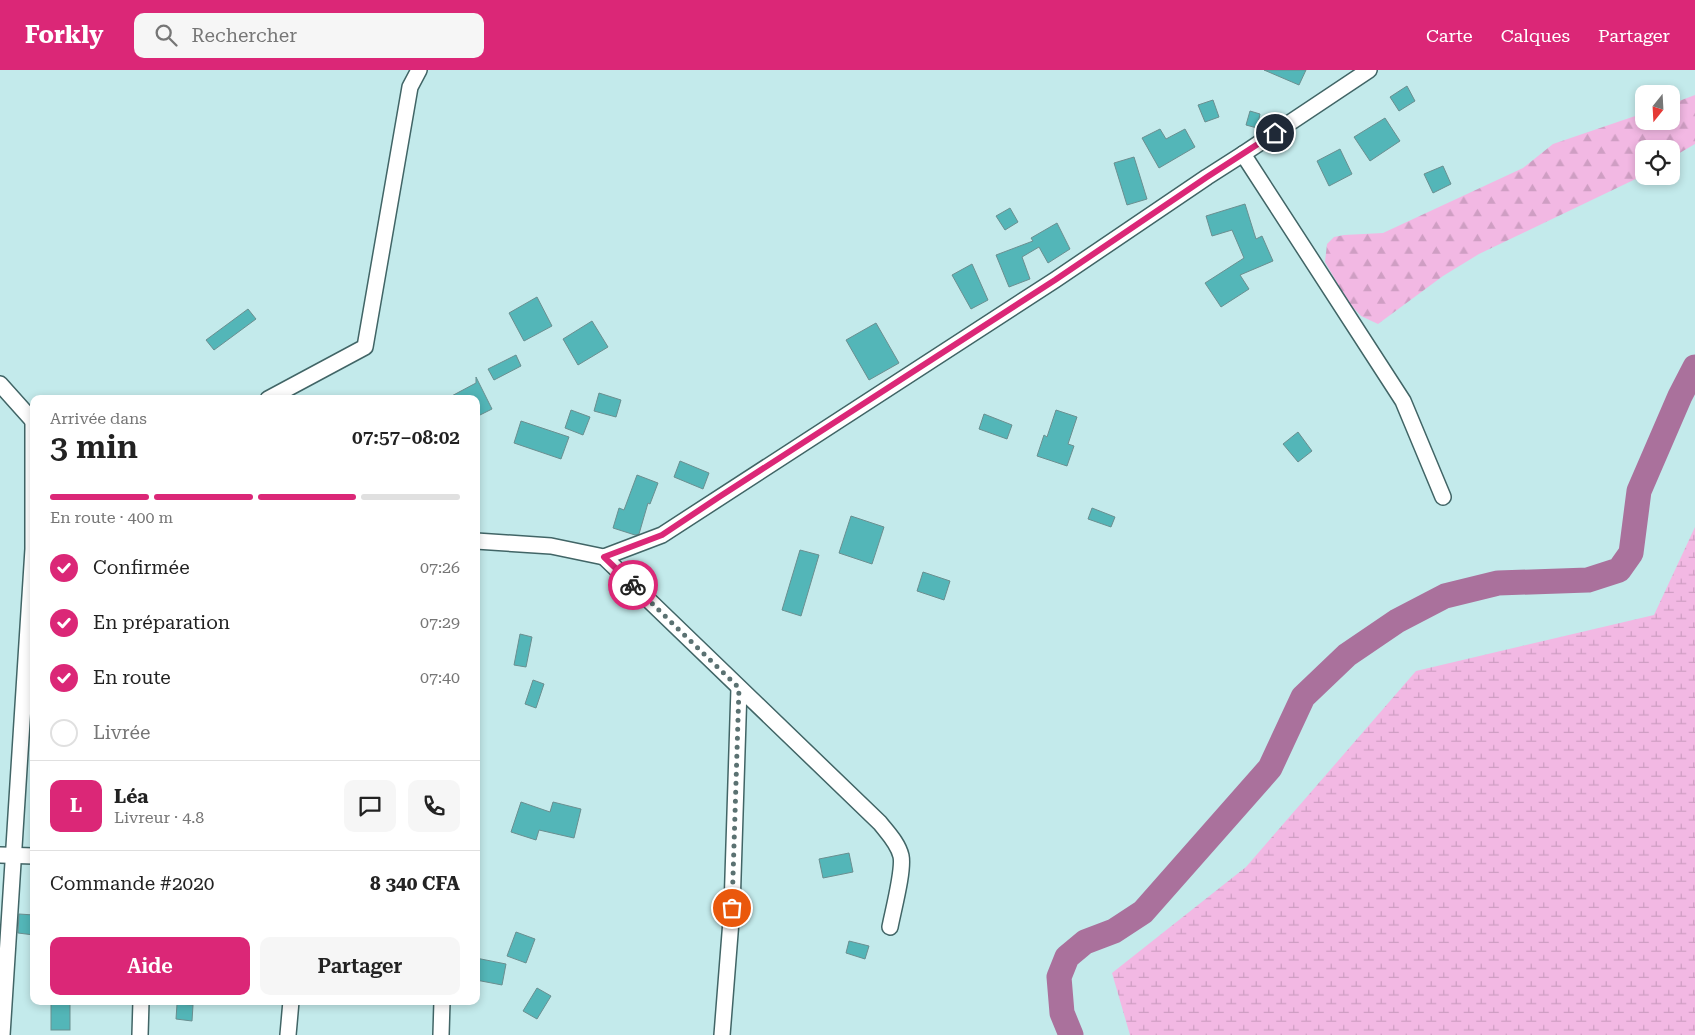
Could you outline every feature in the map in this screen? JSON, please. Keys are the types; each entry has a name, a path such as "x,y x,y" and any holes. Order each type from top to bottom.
{"street":[{"path":"275,395 365,347 410,87 419,70"},
{"path":"604,557 662,535 682,523 719,497 1055,280 1369,70"},
{"path":"1243,154 1403,401 1443,496"},
{"path":"0,384 30,418"},
{"path":"480,541 551,546 604,557 880,822 894,841 901,856 901,869 890,927"},
{"path":"2,1035 7,855 30,584"},
{"path":"722,1035 732,908 739,688"},
{"path":"7,855 30,856"},
{"path":"140,1035 142,1005"},
{"path":"288,1035 291,1005"},
{"path":"440,1035 442,1005"}],"green space":[{"path":"1695,95 1695,144 1680,153 1680,140 1635,140 1635,179 1479,254 1443,276 1378,324 1361,316 1348,302 1325,262 1327,244 1334,237 1383,233 1523,168 1553,144 1635,116 1635,130 1680,130 1680,101"},
{"path":"1695,527 1695,1035 1130,1035 1112,973 1246,867 1416,671 1654,615"}],"building":[{"path":"1264,70 1306,70 1299,85"},
{"path":"1407,86 1415,101 1399,111 1390,97"},
{"path":"1213,100 1219,117 1205,122 1198,105"},
{"path":"1250,111 1260,114 1257,128 1246,125"},
{"path":"1385,118 1400,141 1370,161 1354,137"},
{"path":"1160,129 1166,139 1185,129 1195,147 1159,168 1142,138"},
{"path":"1340,149 1352,174 1329,186 1317,161"},
{"path":"1134,157 1147,199 1127,205 1114,163"},
{"path":"1443,166 1451,184 1433,193 1424,174"},
{"path":"1245,204 1256,239 1262,236 1273,261 1240,275 1249,289 1221,307 1205,283 1244,258 1232,230 1212,236 1206,216"},
{"path":"1010,208 1018,222 1005,230 996,216"},
{"path":"1057,223 1070,249 1048,263 1039,247 1022,257 1030,279 1009,287 996,255 1033,241 1031,238"},
{"path":"972,264 988,300 971,309 952,275"},
{"path":"537,297 552,326 524,341 509,313"},
{"path":"248,309 256,319 214,350 206,340"},
{"path":"592,321 608,347 578,365 563,339"},
{"path":"876,323 899,363 869,380 846,340"},
{"path":"516,355 521,366 494,380 488,369"},
{"path":"476,377 492,409 480,415 480,395 454,395 476,383"},
{"path":"599,393 621,400 616,417 594,411"},
{"path":"571,410 590,417 583,435 565,428"},
{"path":"1056,410 1077,417 1068,444 1074,446 1067,466 1037,456 1044,435 1047,437"},
{"path":"984,414 1012,425 1007,439 979,429"},
{"path":"521,421 569,437 561,459 514,443"},
{"path":"1298,432 1312,451 1298,462 1283,444"},
{"path":"680,461 709,473 703,489 674,477"},
{"path":"637,475 658,483 650,504 648,503 639,534 635,535 613,528 619,508 624,510"},
{"path":"1092,508 1115,517 1111,527 1088,519"},
{"path":"851,516 884,527 872,564 839,553"},
{"path":"800,550 819,555 801,616 782,610"},
{"path":"923,572 950,581 944,600 917,591"},
{"path":"520,634 532,637 526,667 514,665"},
{"path":"533,680 544,684 536,708 525,704"},
{"path":"521,802 550,812 553,802 581,809 574,838 539,830 536,840 511,832"},
{"path":"849,853 853,872 823,878 819,859"},
{"path":"19,914 30,915 30,934 18,933"},
{"path":"516,932 535,939 526,963 507,956"},
{"path":"849,941 869,946 865,959 846,953"},
{"path":"480,959 506,964 502,985 480,981"},
{"path":"537,988 551,996 537,1019 523,1011"},
{"path":"51,1005 70,1005 70,1030 51,1030"},
{"path":"177,1005 193,1005 192,1021 176,1019"}],"waterway":[{"path":"1071,1035 1062,1013 1059,977 1067,957 1085,942 1114,931 1143,912 1270,768 1303,697 1347,655 1397,621 1445,596 1498,583 1588,580 1619,570 1631,553 1639,491 1680,396 1695,367"}],"way so far":[{"path":"633,585 739,688 732,908"}],"route":[{"path":"633,585 604,557 662,535 682,523 719,497 1055,280 1275,133"}]}
